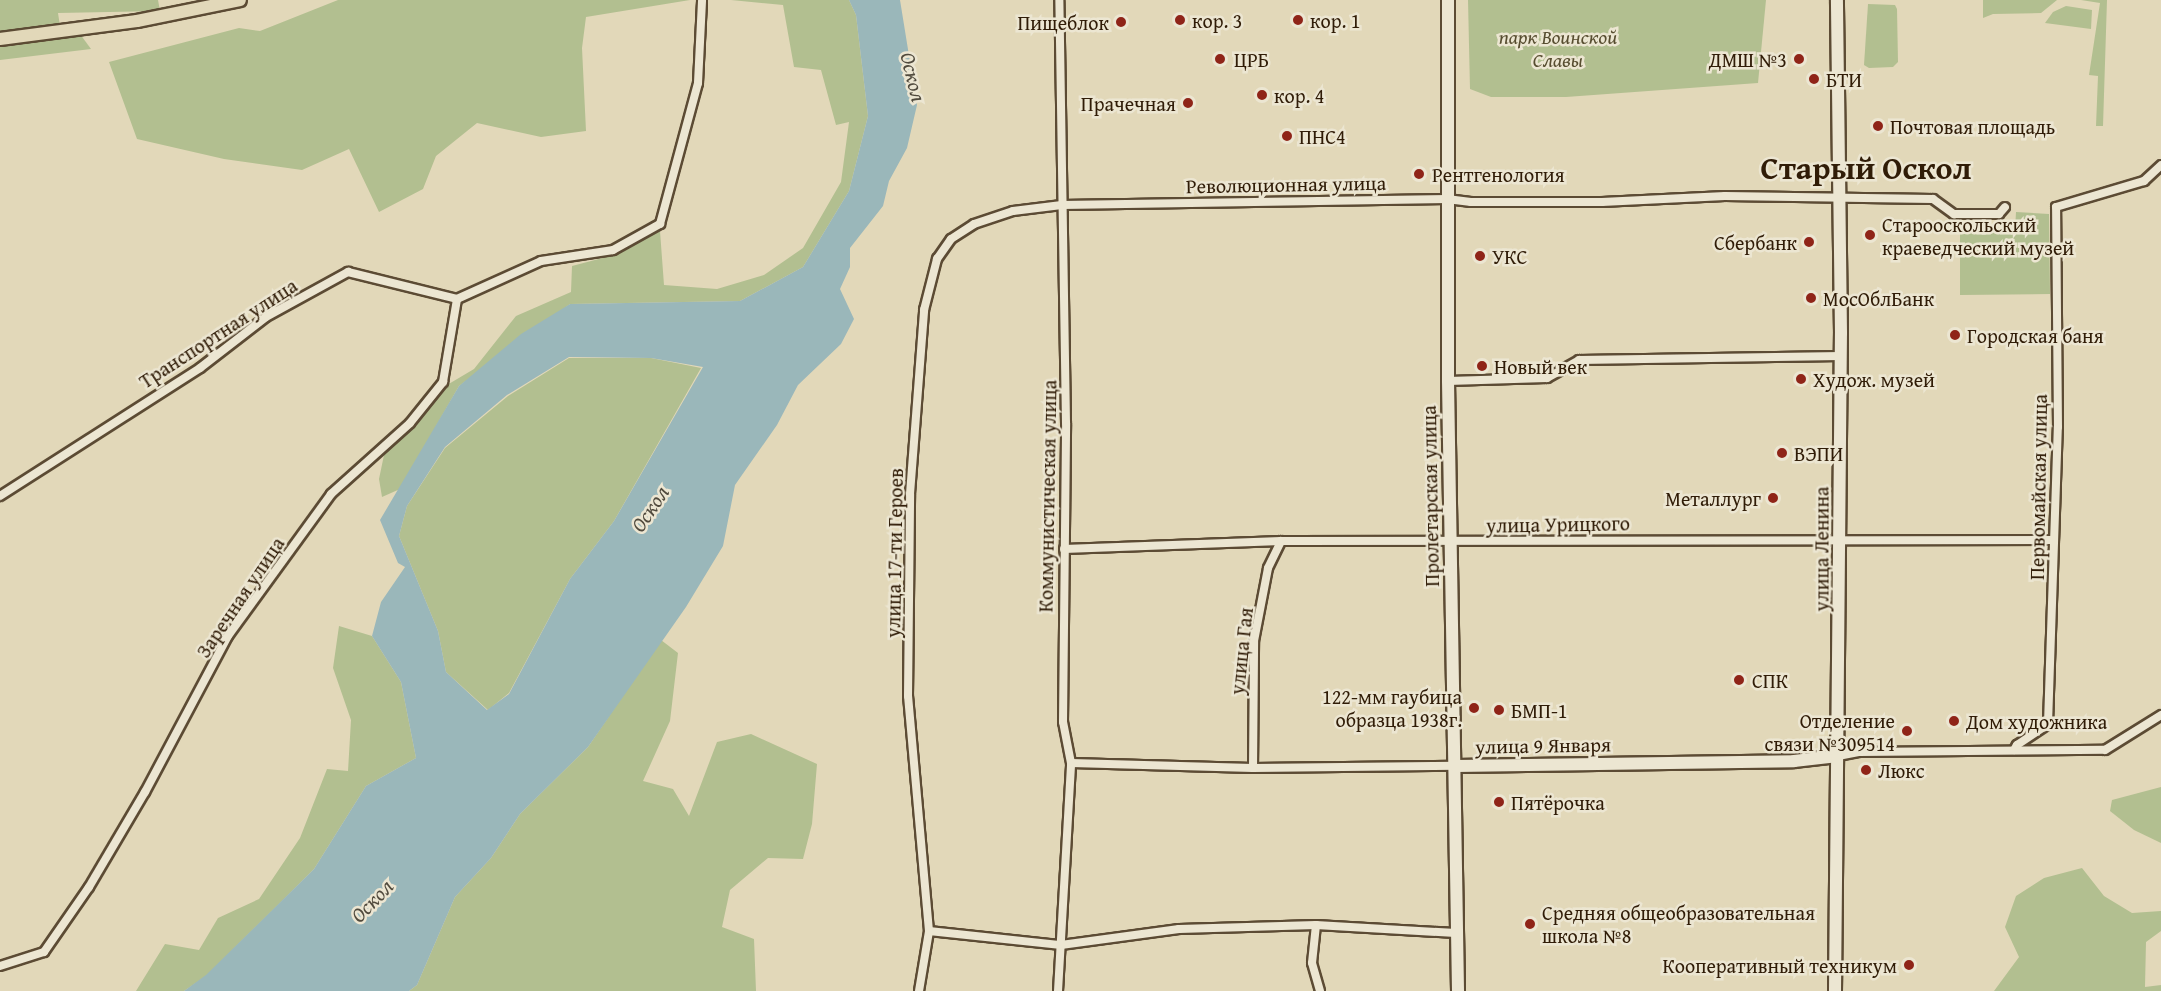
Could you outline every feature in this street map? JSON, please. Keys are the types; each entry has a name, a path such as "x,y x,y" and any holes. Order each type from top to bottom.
{"main road":[{"path":"0,39 137,21 240,0"},
{"name":"Пролетарская улица","path":"1448,0 1448,381 1458,991"},
{"name":"улица Ленина","path":"1835,991 1841,356 1837,0"},
{"name":"улица 9 Января","path":"1456,766 1794,761 1838,756"}],"street":[{"path":"457,299 541,261 613,249 660,224 698,83 702,0"},
{"name":"Коммунистическая улица","path":"1058,991 1071,763 1063,722 1065,549 1059,0"},
{"name":"Первомайская улица","path":"2014,750 2017,745 2048,724 2058,427 2056,207 2144,182 2161,165"},
{"name":"Революционная улица","path":"1062,205 1447,199 1470,202 1840,197 1933,199 1954,214 1999,214 2005,207"},
{"name":"улица 17-ти Героев","path":"920,991 929,931 908,684 910,494 928,288 937,259 951,239 974,224 1034,206 1062,205"},
{"name":"Транспортная улица","path":"0,495 200,368 266,317 348,272 457,299"},
{"name":"Заречная улица","path":"0,966 44,952 89,887 145,792 228,636 331,494 410,423 443,382 457,299"},
{"path":"1448,381 1547,378 1579,360 1841,356"},
{"name":"улица Урицкого","path":"1065,549 1281,541 2053,540"},
{"name":"улица Гая","path":"1253,768 1254,641 1268,568 1281,541"},
{"name":"улица 9 Января","path":"1838,756 2014,750 2105,750 2161,715"},
{"name":"улица 9 Января","path":"1071,763 1253,768 1456,766"},
{"path":"929,931 1061,945 1179,929 1316,925 1456,933"},
{"path":"1316,925 1312,963 1320,991"}],"green space":[{"path":"0,0 158,0 160,11 58,13 60,26 0,34"},
{"path":"338,0 690,0 586,17 582,48 586,131 541,137 477,123 436,156 423,189 379,212 349,149 302,170 224,159 137,139 109,62 239,28 260,31"},
{"path":"731,0 849,0 856,15 868,116 849,191 803,267 740,301 570,304 459,386 400,489 382,497 379,479 384,455 447,385 474,369 516,316 571,292 572,266 614,255 660,231 664,285 717,289 764,275 803,248 841,182 849,122 836,125 821,70 794,67 783,5"},
{"name":"парк Воинской Славы","path":"1468,0 1766,0 1758,83 1566,97 1491,97 1470,89"},
{"path":"1983,0 2057,0 2041,13 1993,14 1983,18"},
{"path":"2081,0 2107,0 2103,126 2096,126 2098,76 2089,75 2100,3"},
{"path":"1868,4 1895,5 1897,9 1898,62 1893,67 1869,68 1864,65"},
{"path":"2066,6 2092,10 2091,29 2045,23 2053,12"},
{"path":"80,34 91,49 0,60 0,45"},
{"path":"2016,212 2049,214 2050,294 1960,295 1960,228 2015,230"},
{"path":"569,358 651,358 701,368 614,521 570,579 509,693 488,710 446,672 438,631 399,536 407,506 445,448 508,396"},
{"path":"339,626 372,636 401,682 416,758 366,786 314,869 206,976 184,991 136,991 165,944 199,950 218,918 259,899 300,838 327,769 348,771 351,720 333,668"},
{"path":"661,640 678,653 670,721 643,781 673,789 689,816 717,742 751,734 817,764 812,824 803,859 768,858 730,890 722,927 754,939 756,991 409,991 417,985 455,897 491,858 520,814 588,747"},
{"path":"2161,787 2161,843 2134,830 2110,811 2112,800"},
{"path":"2082,868 2104,896 2132,913 2161,911 2161,931 2146,942 2145,987 2161,985 2161,991 1994,991 2019,957 2005,927 2016,896 2044,878"}],"water":[{"name":"Оскол","path":"849,0 900,0 917,105 907,148 889,181 883,206 850,248 850,267 840,289 854,319 841,344 798,385 777,425 735,485 723,546 686,607 588,747 520,814 491,858 455,897 417,985 409,991 184,991 206,975 314,869 366,786 416,758 401,682 372,636 381,602 405,567 398,563 380,520 459,386 521,334 570,304 740,301 803,267 849,191 868,116 856,15","holes":["569,357 651,358 703,367 614,521 570,579 509,694 487,710 446,672 438,631 399,536 407,506 445,447 507,395"]}],"place":[{"name":"кор. 3","path":"1180,20"},
{"name":"кор. 1","path":"1298,20"},
{"name":"Пищеблок","path":"1121,22"},
{"name":"ЦРБ","path":"1220,59"},
{"name":"ДМШ №3","path":"1799,59"},
{"name":"БТИ","path":"1814,79"},
{"name":"кор. 4","path":"1262,95"},
{"name":"Прачечная","path":"1188,103"},
{"name":"Почтовая площадь","path":"1878,126"},
{"name":"ПНС4","path":"1287,136"},
{"name":"Рентгенология","path":"1419,174"},
{"name":"Старооскольский краеведческий музей","path":"1870,235"},
{"name":"Сбербанк","path":"1809,242"},
{"name":"УКС","path":"1480,256"},
{"name":"МосОблБанк","path":"1811,298"},
{"name":"Городская баня","path":"1955,335"},
{"name":"Новый век","path":"1482,366"},
{"name":"Худож. музей","path":"1801,379"},
{"name":"ВЭПИ","path":"1782,453"},
{"name":"Металлург","path":"1773,498"},
{"name":"СПК","path":"1739,680"},
{"name":"122-мм гаубица образца 1938г.","path":"1474,708"},
{"name":"БМП-1","path":"1499,710"},
{"name":"Дом художника","path":"1954,721"},
{"name":"Отделение связи №309514","path":"1907,731"},
{"name":"Люкс","path":"1866,770"},
{"name":"Пятёрочка","path":"1499,802"},
{"name":"Средняя общеобразовательная школа №8","path":"1530,924"},
{"name":"Кооперативный техникум","path":"1909,965"}],"district":[{"name":"Старый Оскол","path":"1866,168"}]}
